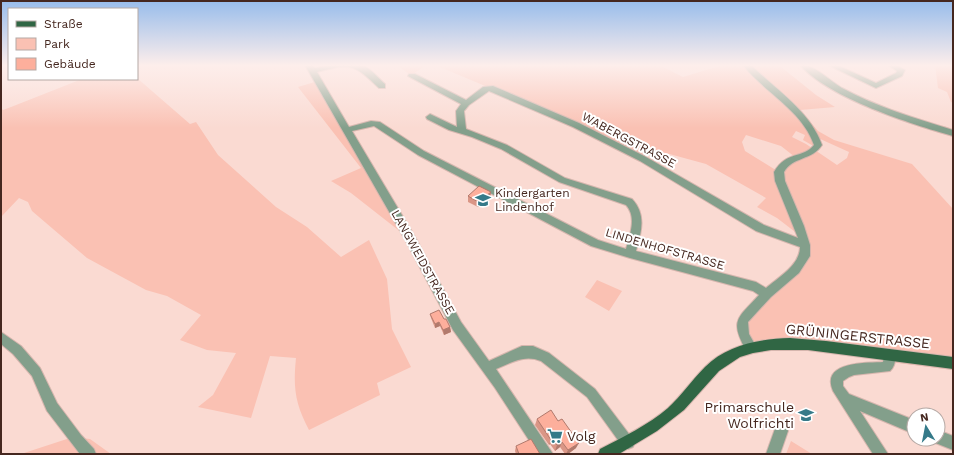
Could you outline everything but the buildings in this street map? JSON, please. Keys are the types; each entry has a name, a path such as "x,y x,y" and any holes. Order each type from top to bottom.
{"main road":[{"name":"GRÜNINGERSTRASSE","path":"605,454 628,442 680,406 717,364 736,353 752,348 768,344 804,344 953,363"}],"street":[{"name":"LANGWEIDSTRASSE","path":"322,86 411,240 457,326 488,367 546,454"},
{"path":"432,86 466,103 460,111 462,130"},
{"path":"752,348 741,325 743,320 767,294 795,270 805,256 805,245 780,181 779,172 786,162 817,148 818,145 817,138 804,120 769,86"},
{"path":"834,86 865,103 953,133"},
{"name":"WABERGSTRASSE","path":"466,103 486,89 490,88 576,125 643,159 760,228 805,245"},
{"path":"430,117 452,128 462,130 504,147 562,180 629,202 636,207 638,218 630,254"},
{"name":"LINDENHOFSTRASSE","path":"347,130 379,123 399,140 421,153 478,184 595,243 630,254 756,287 767,294"},
{"path":"1,337 17,350 36,372 52,407 76,440 89,454"},
{"path":"488,367 522,352 533,352 545,357 591,393 628,442"},
{"path":"881,454 837,387 836,380 840,374 846,371 886,367 889,364 889,355"},
{"path":"844,398 906,424"},
{"path":"773,454 781,431"}],"green space":[{"path":"64,86 146,86 190,124 196,122 218,155 276,207 307,227 341,257 369,240 387,279 392,329 411,367 377,383 380,395 309,430 301,412 296,395 296,358 270,356 251,418 198,407 213,395 236,353 207,350 180,340 201,315 167,296 146,290 87,258 32,211 28,202 19,198 1,217 1,108 3,110"},
{"path":"321,86 411,240 351,193 331,181 361,168 298,87"},
{"path":"486,86 805,86 835,107 800,110 818,131 834,140 912,164 953,209 953,370 890,362 889,355 804,344 751,348 741,325 795,270 803,238 777,218 757,207 766,198 706,164 662,152 658,156 650,152 643,159","holes":["796,131 805,135 803,140 817,148 818,138 849,152 847,158 837,165 806,144 792,137","746,135 781,146 795,157 779,172 745,151 742,142"]},
{"path":"938,86 953,86 953,103 951,102 947,92 938,88"},
{"path":"597,280 622,291 609,311 585,297"},
{"path":"73,437 90,439 111,454 21,454"},
{"path":"791,441 812,454 786,454"}],"place":[{"name":"Kindergarten Lindenhof","path":"483,200"},
{"name":"Primarschule Wolfrichti","path":"806,415"},
{"name":"Volg","path":"555,436"}]}
